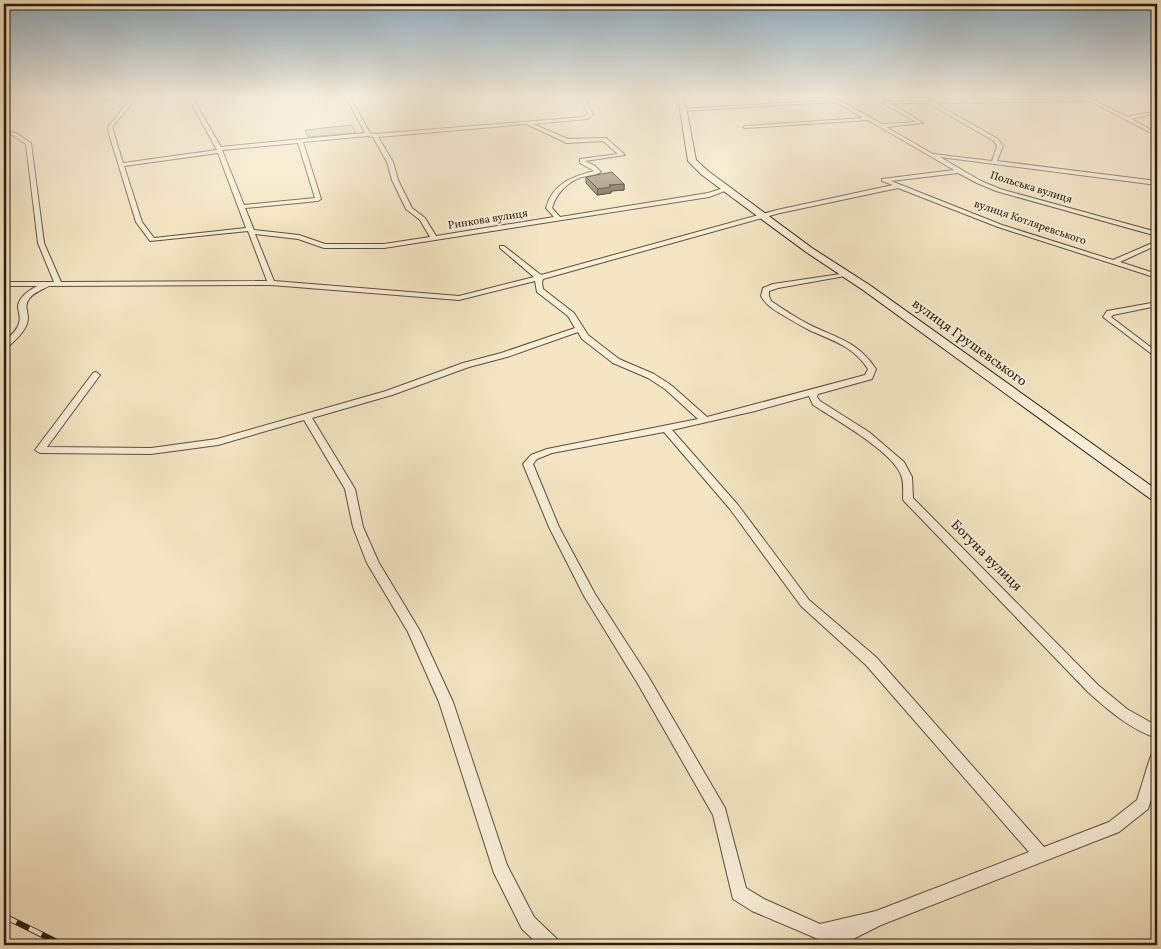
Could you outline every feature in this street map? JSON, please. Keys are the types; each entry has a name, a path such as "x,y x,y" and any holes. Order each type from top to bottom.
{"main road":[{"name":"вулиця Грушевського","path":"689,141 692,161 730,191 809,250 1157,497"}],"street":[{"path":"25,141 28,143 41,243 58,284"},
{"path":"114,141 120,165 219,150 297,141"},
{"path":"214,141 252,230 271,283"},
{"path":"242,207 318,199 300,141"},
{"path":"378,141 390,162 395,180 409,209 423,219 434,239"},
{"path":"558,218 549,208 553,195 568,181 598,172 593,167 582,162 582,160 622,155 607,141"},
{"name":"Польська вулиця","path":"907,141 958,171 998,190 1157,234"},
{"path":"994,162 1000,146 997,141"},
{"path":"930,154 1094,177 1157,183"},
{"name":"Ринкова вулиця","path":"120,165 139,222 152,240 252,230 299,237 324,246 384,246 730,191"},
{"path":"898,186 884,180 958,171"},
{"path":"1094,177 1157,191"},
{"path":"4,284 271,283 459,298 540,278 764,215 898,186"},
{"name":"вулиця Котляревського","path":"898,186 1000,226 1157,276"},
{"path":"1114,262 1157,243"},
{"path":"502,247 540,278"},
{"path":"845,274 776,286 766,290 765,296 768,302 806,326 827,333 858,350 872,369 869,377 814,393 705,420 550,451 534,457 528,464 554,527 590,596 643,680 720,813 739,893 758,905 820,932 876,920"},
{"path":"540,278 538,283 540,290 571,315 585,337 616,361 651,376 668,387 705,420"},
{"path":"4,346 24,322 26,316 22,306 25,298 42,286 58,284"},
{"path":"1157,304 1110,313 1107,318 1157,356"},
{"path":"96,375 40,450 131,452 185,448 218,442 308,418 389,393 466,365 504,355 580,329"},
{"name":"Богуна вулиця","path":"814,393 813,397 816,403 866,434 901,464 907,477 908,498 1065,657 1107,703 1138,724 1157,732"},
{"path":"308,418 350,489 358,527 373,564 414,630 446,702 500,868 528,923 551,945"},
{"path":"666,429 734,507 806,603 871,661 1040,855"},
{"path":"824,945 876,920 1114,827 1143,804 1157,758"}],"building":[{"path":"612,172 624,184 609,185 611,187 598,189 586,177"}],"railway":[{"path":"4,916 63,945"}]}
